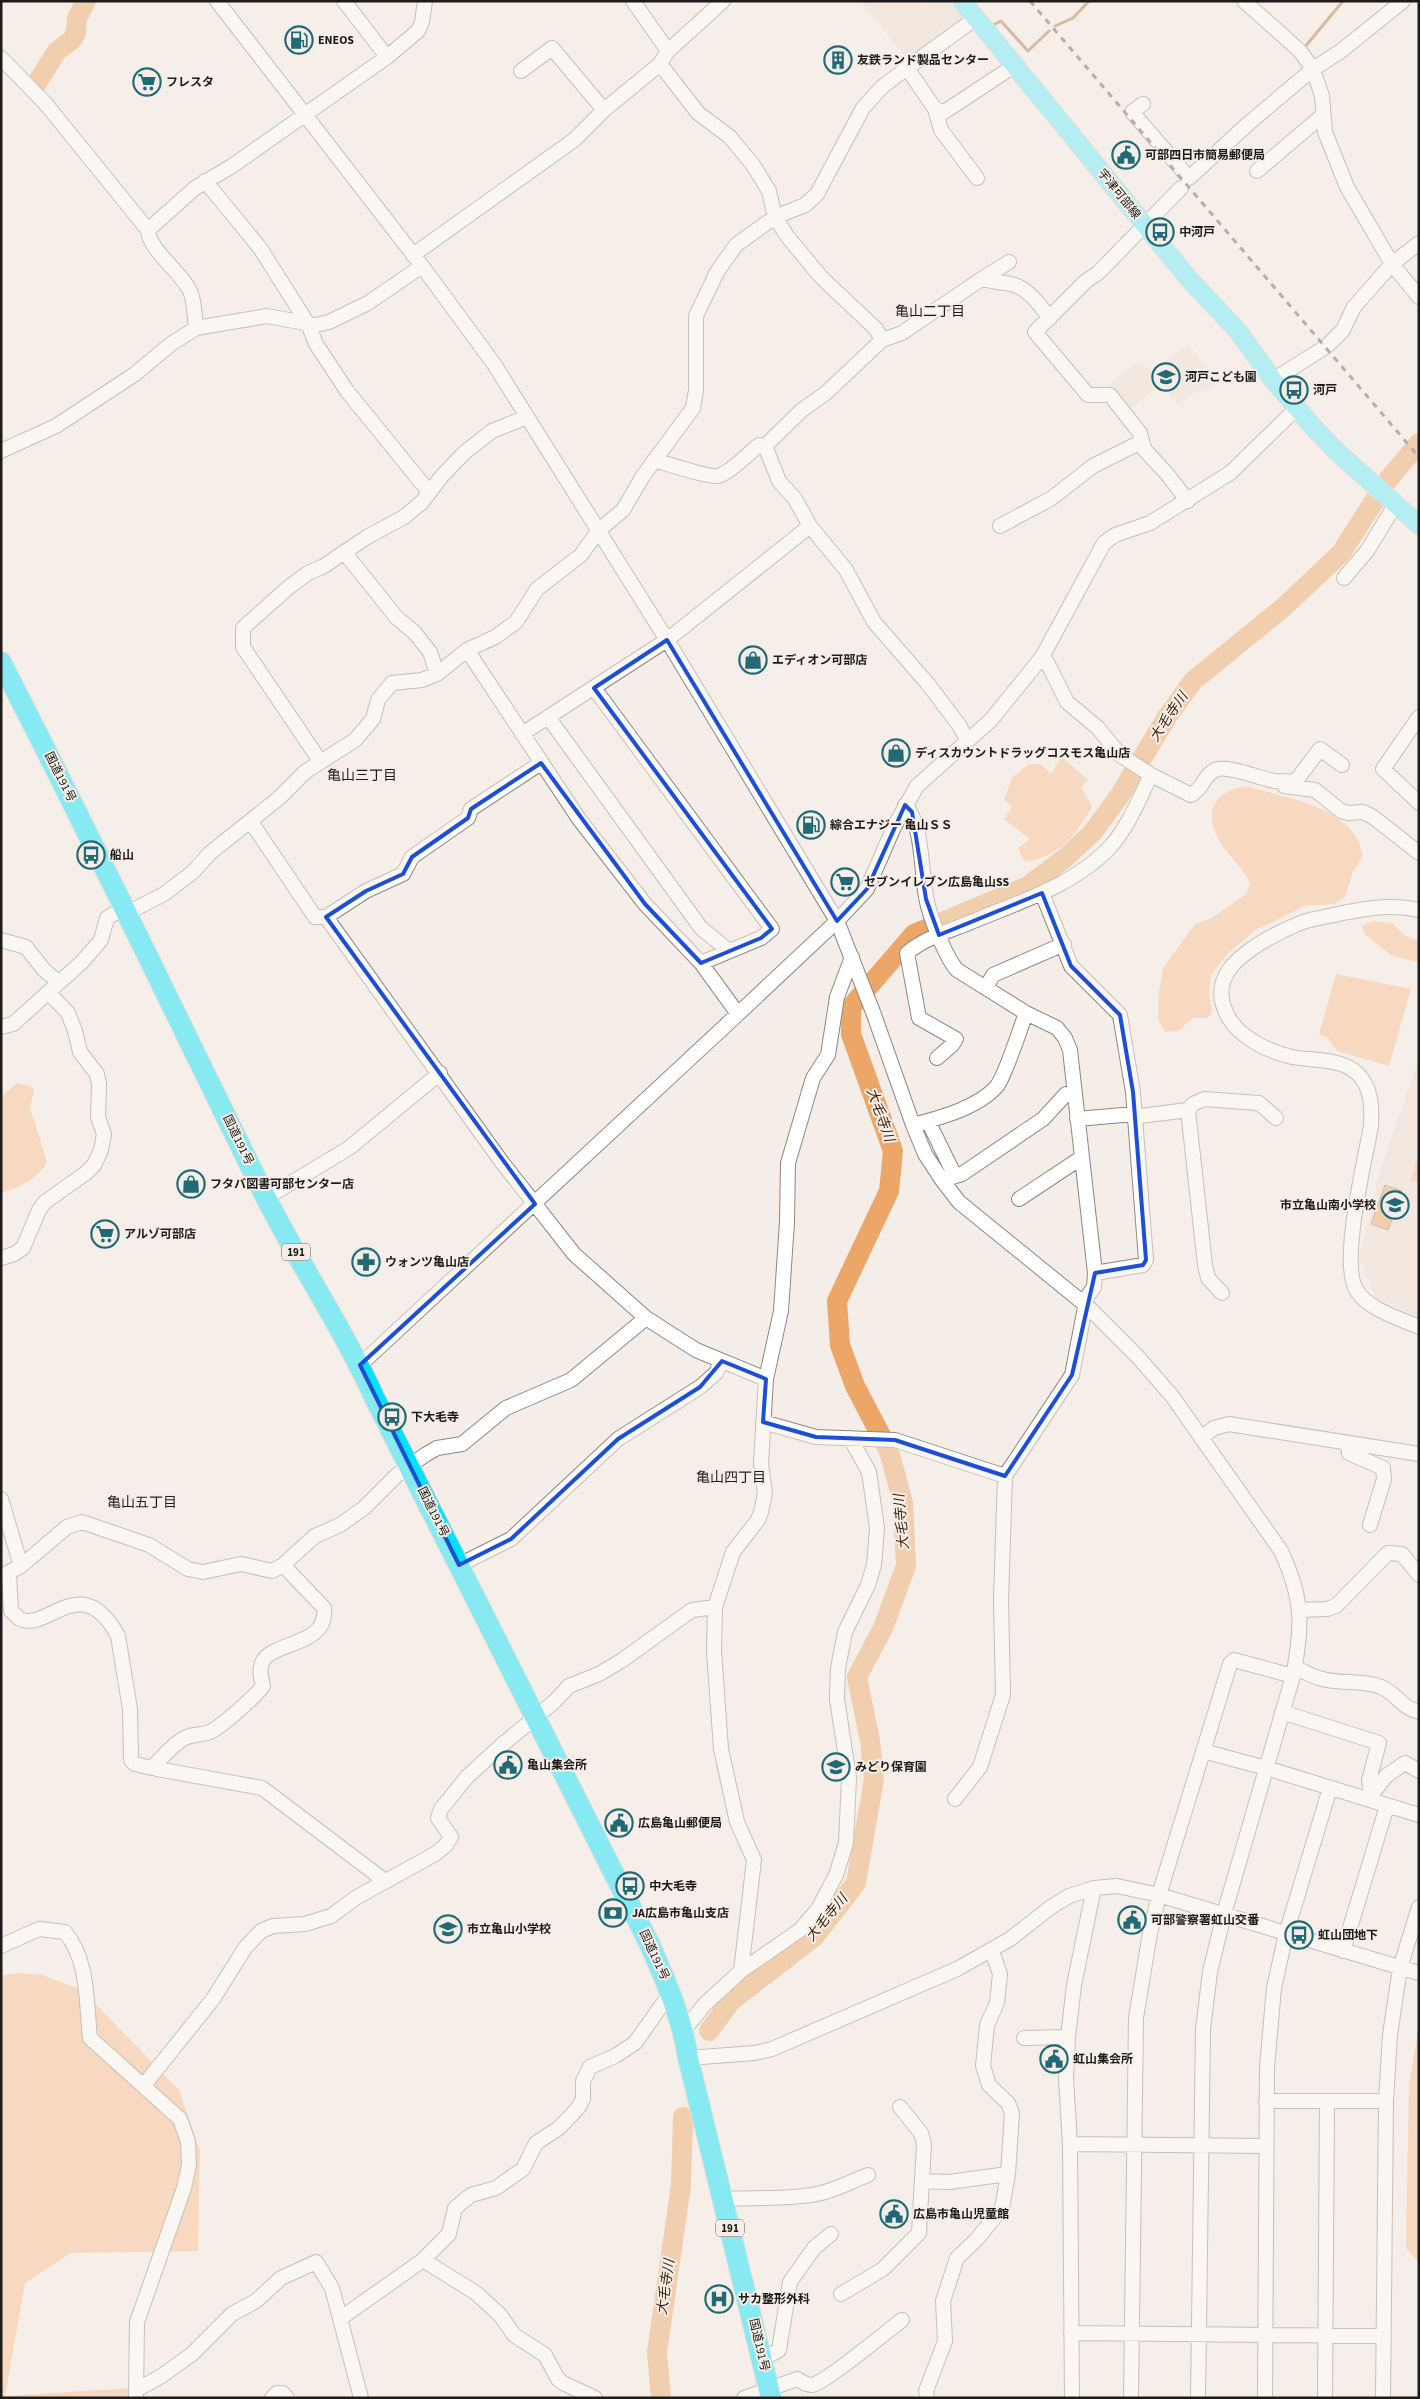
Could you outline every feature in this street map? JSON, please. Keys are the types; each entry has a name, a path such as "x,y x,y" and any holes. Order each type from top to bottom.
{"highway":[{"name":"国道191号","path":"1,662 266,1198 340,1334 360,1365 646,1936 671,1992 684,2030 688,2058 770,2392"}],"main road":[{"name":"宇津可部線","path":"962,1 1189,279 1237,330 1273,380 1334,449 1375,478 1419,525"},
{"name":"宇津可部線","path":"1395,499 1419,511"}],"street":[{"path":"217,1 418,261 494,364 667,640 837,921 873,1012 913,1125 926,1154 948,1178"},
{"path":"344,1 387,57"},
{"path":"148,230 195,188 232,166 387,57 418,31 422,22 425,1"},
{"path":"632,1 668,51"},
{"path":"1,451 56,426 135,374 171,344 196,328 267,316 316,325 329,322 368,303 418,261 574,140 604,110 660,64 668,51 723,1"},
{"path":"1244,1 1300,51 1313,69 1322,96 1325,132 1347,187 1392,264 1419,297"},
{"path":"1143,104 1132,112 1189,178 1249,123 1313,69 1341,51 1404,1"},
{"path":"1,1028 13,1024 82,962 101,940 107,918 164,894 193,872 210,853 251,822 320,761 355,740 373,719 378,700 392,683 422,680 437,674 467,650 496,637 516,622 537,589 581,555 598,530 623,510 654,460 693,408 696,390 696,316 717,272 736,245 775,217 805,205 817,194 863,108 882,87 976,18"},
{"path":"521,71 552,48 604,110"},
{"path":"1,58 42,99 148,230 152,242 188,287 193,298 196,328"},
{"path":"660,64 698,113 730,137 753,165 769,191 775,217 786,236 834,290 856,307 876,329 882,340"},
{"path":"935,109 944,112 1014,66"},
{"path":"907,68 935,109 941,130 977,178"},
{"path":"1257,171 1323,115"},
{"path":"205,181 260,248 308,324 316,344 347,391 429,492"},
{"path":"1181,188 1035,332 1088,395 1110,395 1140,433 1144,449 1188,501"},
{"path":"1273,380 1328,346 1343,330 1354,307 1392,264 1419,243"},
{"path":"765,446 802,410 826,393 882,340 902,333 1009,262"},
{"path":"983,278 988,281 1013,284 1022,288 1050,318"},
{"path":"360,1365 738,1014 837,921 867,889 905,805 917,786 991,720 1042,657 1104,543 1115,535 1150,523 1230,473 1298,407"},
{"path":"320,761 250,660 243,647 241,637 243,628 289,587 404,517 464,453 492,431 527,417"},
{"path":"1000,526 1052,498 1093,466 1141,442"},
{"path":"654,460 695,470 709,476 719,476 758,445 765,446"},
{"path":"765,446 779,481 795,499 810,526 846,570 874,622 928,684 959,725 967,740"},
{"path":"1344,578 1367,551 1395,499"},
{"path":"522,734 667,640 810,526"},
{"path":"344,552 397,618 414,632 430,652 437,674"},
{"path":"467,650 579,819 644,904 701,963 738,1014"},
{"path":"1042,657 1047,662 1067,702 1098,728 1120,755 1191,795 1195,793 1209,774 1216,769 1226,769 1275,781 1295,782 1320,749 1342,764"},
{"path":"594,688 772,929 761,938 701,963"},
{"path":"548,717 701,928 729,951"},
{"path":"1419,717 1383,769 1419,804"},
{"path":"251,822 315,917 326,917 366,891 402,874 412,857 468,818 471,809 541,763"},
{"path":"937,1058 952,1045 956,1038 919,1018 907,953 938,932 1042,893 1090,865 1112,844 1149,773"},
{"path":"1275,781 1286,787 1315,790 1341,811 1348,813 1363,812 1373,816 1412,850 1419,853"},
{"path":"905,805 912,812 928,904 948,960 957,970 1026,1013 1057,1028 1065,1038 1070,1050 1095,1274 1094,1287 1087,1297 1087,1306 1072,1375 1005,1476 1001,1600 1003,1695 980,1767 956,1799"},
{"path":"1042,893 1064,944 1071,966 1120,1015 1133,1092 1146,1260 1143,1265 1095,1274"},
{"path":"1419,910 1388,906 1369,908 1306,921 1282,931 1238,957 1229,968 1221,993 1228,1018 1237,1029 1249,1038 1291,1057 1347,1067 1356,1072 1364,1081 1372,1107 1371,1126 1350,1251 1352,1279 1356,1291 1365,1300 1375,1307 1419,1327"},
{"path":"326,917 440,1073 501,1161 574,1254 646,1318 696,1350 766,1380"},
{"path":"1,940 26,947 44,970 68,1013 80,1052 97,1074 99,1084 98,1117 104,1134 101,1150 94,1165 86,1173 45,1202 39,1210 23,1248 14,1254 1,1258"},
{"path":"986,988 993,975 1064,944"},
{"path":"741,1971 754,1860 737,1822 721,1749 714,1651 715,1607 733,1552 758,1520 761,1512 765,1493 761,1464 766,1380 781,1311 787,1222 788,1163 813,1078 828,1055 837,997 853,961"},
{"path":"913,1125 950,1115 981,1098 997,1086 1026,1013"},
{"path":"266,1198 349,1148 440,1073"},
{"path":"948,1178 962,1174 1043,1119 1066,1094 1074,1092"},
{"path":"1077,1120 1134,1114 1140,1116 1188,1110 1193,1104 1204,1099 1259,1102 1276,1118"},
{"path":"1188,1110 1205,1265 1208,1278 1222,1293"},
{"path":"928,1121 958,1202 1087,1306 1137,1356 1172,1396 1280,1551 1294,1584 1300,1610 1300,1630 1294,1672 1224,1914 1210,1972 1203,2028 1198,2398"},
{"path":"1019,1199 1081,1158"},
{"path":"282,1565 324,1608 325,1616 319,1628 312,1635 268,1656 262,1662 260,1674 263,1686 257,1694 238,1709 227,1721 210,1732 186,1737 152,1768 136,1764 131,1760 130,1709 118,1636 112,1626 98,1611 86,1605 74,1604 34,1621 21,1619 12,1611 5,1575 21,1566 67,1527 82,1522 149,1546 188,1569 203,1572 241,1564 272,1571 282,1565 315,1536 340,1525 369,1504 381,1488 409,1466 437,1448 462,1444 506,1408 571,1380 646,1318"},
{"path":"459,1565 512,1539 618,1439 700,1387 716,1373 722,1361"},
{"path":"763,1422 816,1437 895,1440 1005,1476"},
{"path":"1201,1438 1214,1428 1229,1424 1419,1454"},
{"path":"684,2030 705,2004 741,1971 800,1930 818,1909 836,1876 846,1843 849,1778 837,1699 838,1668 845,1632 868,1585 874,1565 877,1528 869,1472 854,1439"},
{"path":"1348,1443 1349,1453 1383,1468 1384,1479 1370,1525"},
{"path":"1,1499 21,1566"},
{"path":"1300,1610 1328,1609 1336,1606 1388,1553 1402,1554 1419,1575"},
{"path":"144,2085 213,1999 253,1937 273,1926 305,1924 332,1916 357,1897 435,1854 445,1846 451,1837 438,1818 441,1809 467,1777 554,1702 569,1686 599,1674 621,1662 692,1610 715,1607"},
{"path":"1131,2398 1136,2018 1150,1933 1160,1895 1230,1664 1234,1660 1294,1672 1309,1672 1320,1678 1365,1682 1391,1692 1408,1709 1419,1712"},
{"path":"1282,1712 1379,1743 1369,1780 1370,1797"},
{"path":"1203,1751 1330,1788 1370,1797 1387,1806 1419,1815"},
{"path":"1370,1797 1386,1776 1405,1763 1419,1771"},
{"path":"157,1769 262,1788 384,1881"},
{"path":"1265,2398 1266,2101 1270,2018 1286,1934 1330,1788"},
{"path":"1343,1951 1387,1806"},
{"path":"688,2058 755,2053 772,2049 957,1969 992,1951 1051,1907 1069,1896 1094,1888 1117,1886 1160,1895 1419,1973"},
{"path":"1072,2398 1070,2144 1066,2079 1068,2037 1074,1985 1094,1888"},
{"path":"1383,2398 1382,2336 1386,2101 1390,2034 1400,1968 1419,1908"},
{"path":"1,1946 39,1929 65,1932 76,1945 83,1964 90,2038 98,2048 144,2085 180,2119 188,2142 189,2165 184,2188 142,2304 138,2322 136,2394"},
{"path":"927,2398 926,2391 945,2341 943,2301 957,2258 977,2239 1002,2208 1008,2174 1012,2113 1008,2103 989,2085 983,2066 987,2025 997,2003 1000,1974 992,1951"},
{"path":"341,2318 423,2260 449,2234 455,2208 471,2195 496,2188 524,2169 536,2143 559,2128 578,2108 583,2099 582,2081 590,2067 615,2056 635,2043 671,1992"},
{"path":"1024,2038 1068,2037"},
{"path":"1266,2101 1386,2101"},
{"path":"1325,2398 1327,2102"},
{"path":"841,2294 883,2270 919,2233 924,2144 920,2133 900,2107"},
{"path":"1070,2144 1266,2146"},
{"path":"922,2181 950,2182 1008,2174"},
{"path":"723,2199 762,2197 783,2199 819,2194 868,2175"},
{"path":"763,2359 779,2350 790,2282 814,2248 831,2234"},
{"path":"423,2260 476,2293 500,2315 514,2335 544,2355 558,2379 595,2398"},
{"path":"136,2394 192,2354 232,2314 256,2301 281,2278 316,2262 332,2288 362,2398"},
{"path":"744,2398 770,2392 797,2379 805,2384 813,2385 849,2361 902,2320"},
{"path":"1071,2332 1382,2336"},
{"path":"272,2398 277,2393 283,2393 287,2398"}],"highlighted area":[{"path":"667,640 837,921 867,889 905,805 912,812 926,899 939,935 1042,893 1071,966 1120,1015 1133,1092 1146,1260 1143,1265 1095,1273 1072,1375 1005,1476 895,1440 816,1437 763,1422 766,1379 722,1361 700,1387 618,1439 511,1539 459,1565 360,1365 535,1204 326,917 366,891 403,874 412,857 468,818 471,809 541,763 645,904 701,963 761,938 772,929 594,688"}],"shaded area":[{"path":"859,1 918,1 923,6 929,1 949,1 964,21 907,60"},
{"name":"河戸こども園","path":"1188,344 1218,382 1204,392 1201,389 1178,405 1161,384 1128,410 1108,385 1139,361 1153,372"},
{"path":"1062,757 1088,780 1081,787 1092,807 1073,836 1057,850 1048,855 1025,862 1018,848 1030,839 1004,819 1012,807 1004,800 1012,777 1030,764 1040,764 1051,773"},
{"path":"1246,786 1317,807 1333,815 1347,826 1358,839 1363,856 1353,872 1345,897 1334,904 1305,906 1256,930 1227,954 1211,975 1209,993 1212,1012 1208,1018 1193,1018 1178,1031 1165,1032 1158,1020 1159,991 1163,968 1195,924 1212,918 1246,894 1250,883 1244,872 1220,842 1212,821 1214,805 1219,798 1235,789"},
{"path":"1373,921 1392,923 1407,937 1419,940 1419,962 1392,956 1365,934 1362,926"},
{"path":"1336,974 1411,989 1389,1066 1337,1051 1327,1037 1319,1034"},
{"name":"市立亀山南小学校","path":"1419,1057 1419,1318 1376,1298 1359,1259 1378,1178"},
{"path":"17,1083 33,1087 34,1091 30,1108 47,1162 40,1172 27,1182 13,1189 1,1192 1,1097"},
{"path":"1419,1155 1419,1183 1410,1180"},
{"path":"1385,1185 1402,1191 1388,1230 1371,1224"},
{"path":"17,1973 42,1975 82,1990 179,2090 200,2151 198,2251 71,2253 25,2283 5,2396 132,2388 133,2398 1,2398 1,1976"},
{"path":"1418,2032 1419,2262 1406,2248 1409,2084"}],"waterway":[{"path":"35,86 57,51 72,40 76,33 77,18 86,1"},
{"path":"1055,26 1073,18 1089,1"},
{"path":"1304,48 1343,1"},
{"path":"993,25 1001,21 1028,51 1049,31"},
{"name":"大毛寺川","path":"709,2031 731,2001 814,1937 856,1883 874,1779 870,1741 857,1677 883,1628 906,1566 903,1503 889,1451 855,1386 840,1345 837,1301 889,1191 893,1151 851,1034 851,1007 914,934 1028,886 1065,858 1093,832 1120,795 1167,717 1193,681 1285,606 1341,553 1387,481 1419,443"},
{"name":"大毛寺川","path":"661,2398 657,2352 681,2185 683,2117"}],"railway":[{"path":"1030,1 1419,457"}],"place":[{"name":"ENEOS","path":"299,40"},
{"name":"友鉄ランド製品センター","path":"838,60"},
{"name":"フレスタ","path":"147,82"},
{"name":"可部四日市簡易郵便局","path":"1126,155"},
{"name":"中河戸","path":"1160,232"},
{"name":"河戸こども園","path":"1166,377"},
{"name":"河戸","path":"1294,390"},
{"name":"エディオン可部店","path":"753,660"},
{"name":"ディスカウントドラッグコスモス亀山店","path":"896,753"},
{"name":"綜合エナジー 亀山ＳＳ","path":"811,825"},
{"name":"船山","path":"91,855"},
{"name":"セブンイレブン広島亀山SS","path":"845,882"},
{"name":"フタバ図書可部センター店","path":"191,1184"},
{"name":"市立亀山南小学校","path":"1395,1205"},
{"name":"アルゾ可部店","path":"105,1234"},
{"name":"ウォンツ亀山店","path":"366,1262"},
{"name":"下大毛寺","path":"392,1417"},
{"name":"亀山集会所","path":"508,1765"},
{"name":"みどり保育園","path":"836,1767"},
{"name":"広島亀山郵便局","path":"619,1823"},
{"name":"中大毛寺","path":"630,1886"},
{"name":"JA広島市亀山支店","path":"613,1913"},
{"name":"可部警察署虹山交番","path":"1132,1920"},
{"name":"市立亀山小学校","path":"448,1929"},
{"name":"虹山団地下","path":"1299,1935"},
{"name":"虹山集会所","path":"1054,2059"},
{"name":"広島市亀山児童館","path":"894,2214"},
{"name":"サカ整形外科","path":"719,2299"}],"district":[{"name":"亀山二丁目","path":"930,312"},
{"name":"亀山三丁目","path":"362,776"},
{"name":"亀山四丁目","path":"731,1478"},
{"name":"亀山五丁目","path":"142,1503"}]}
